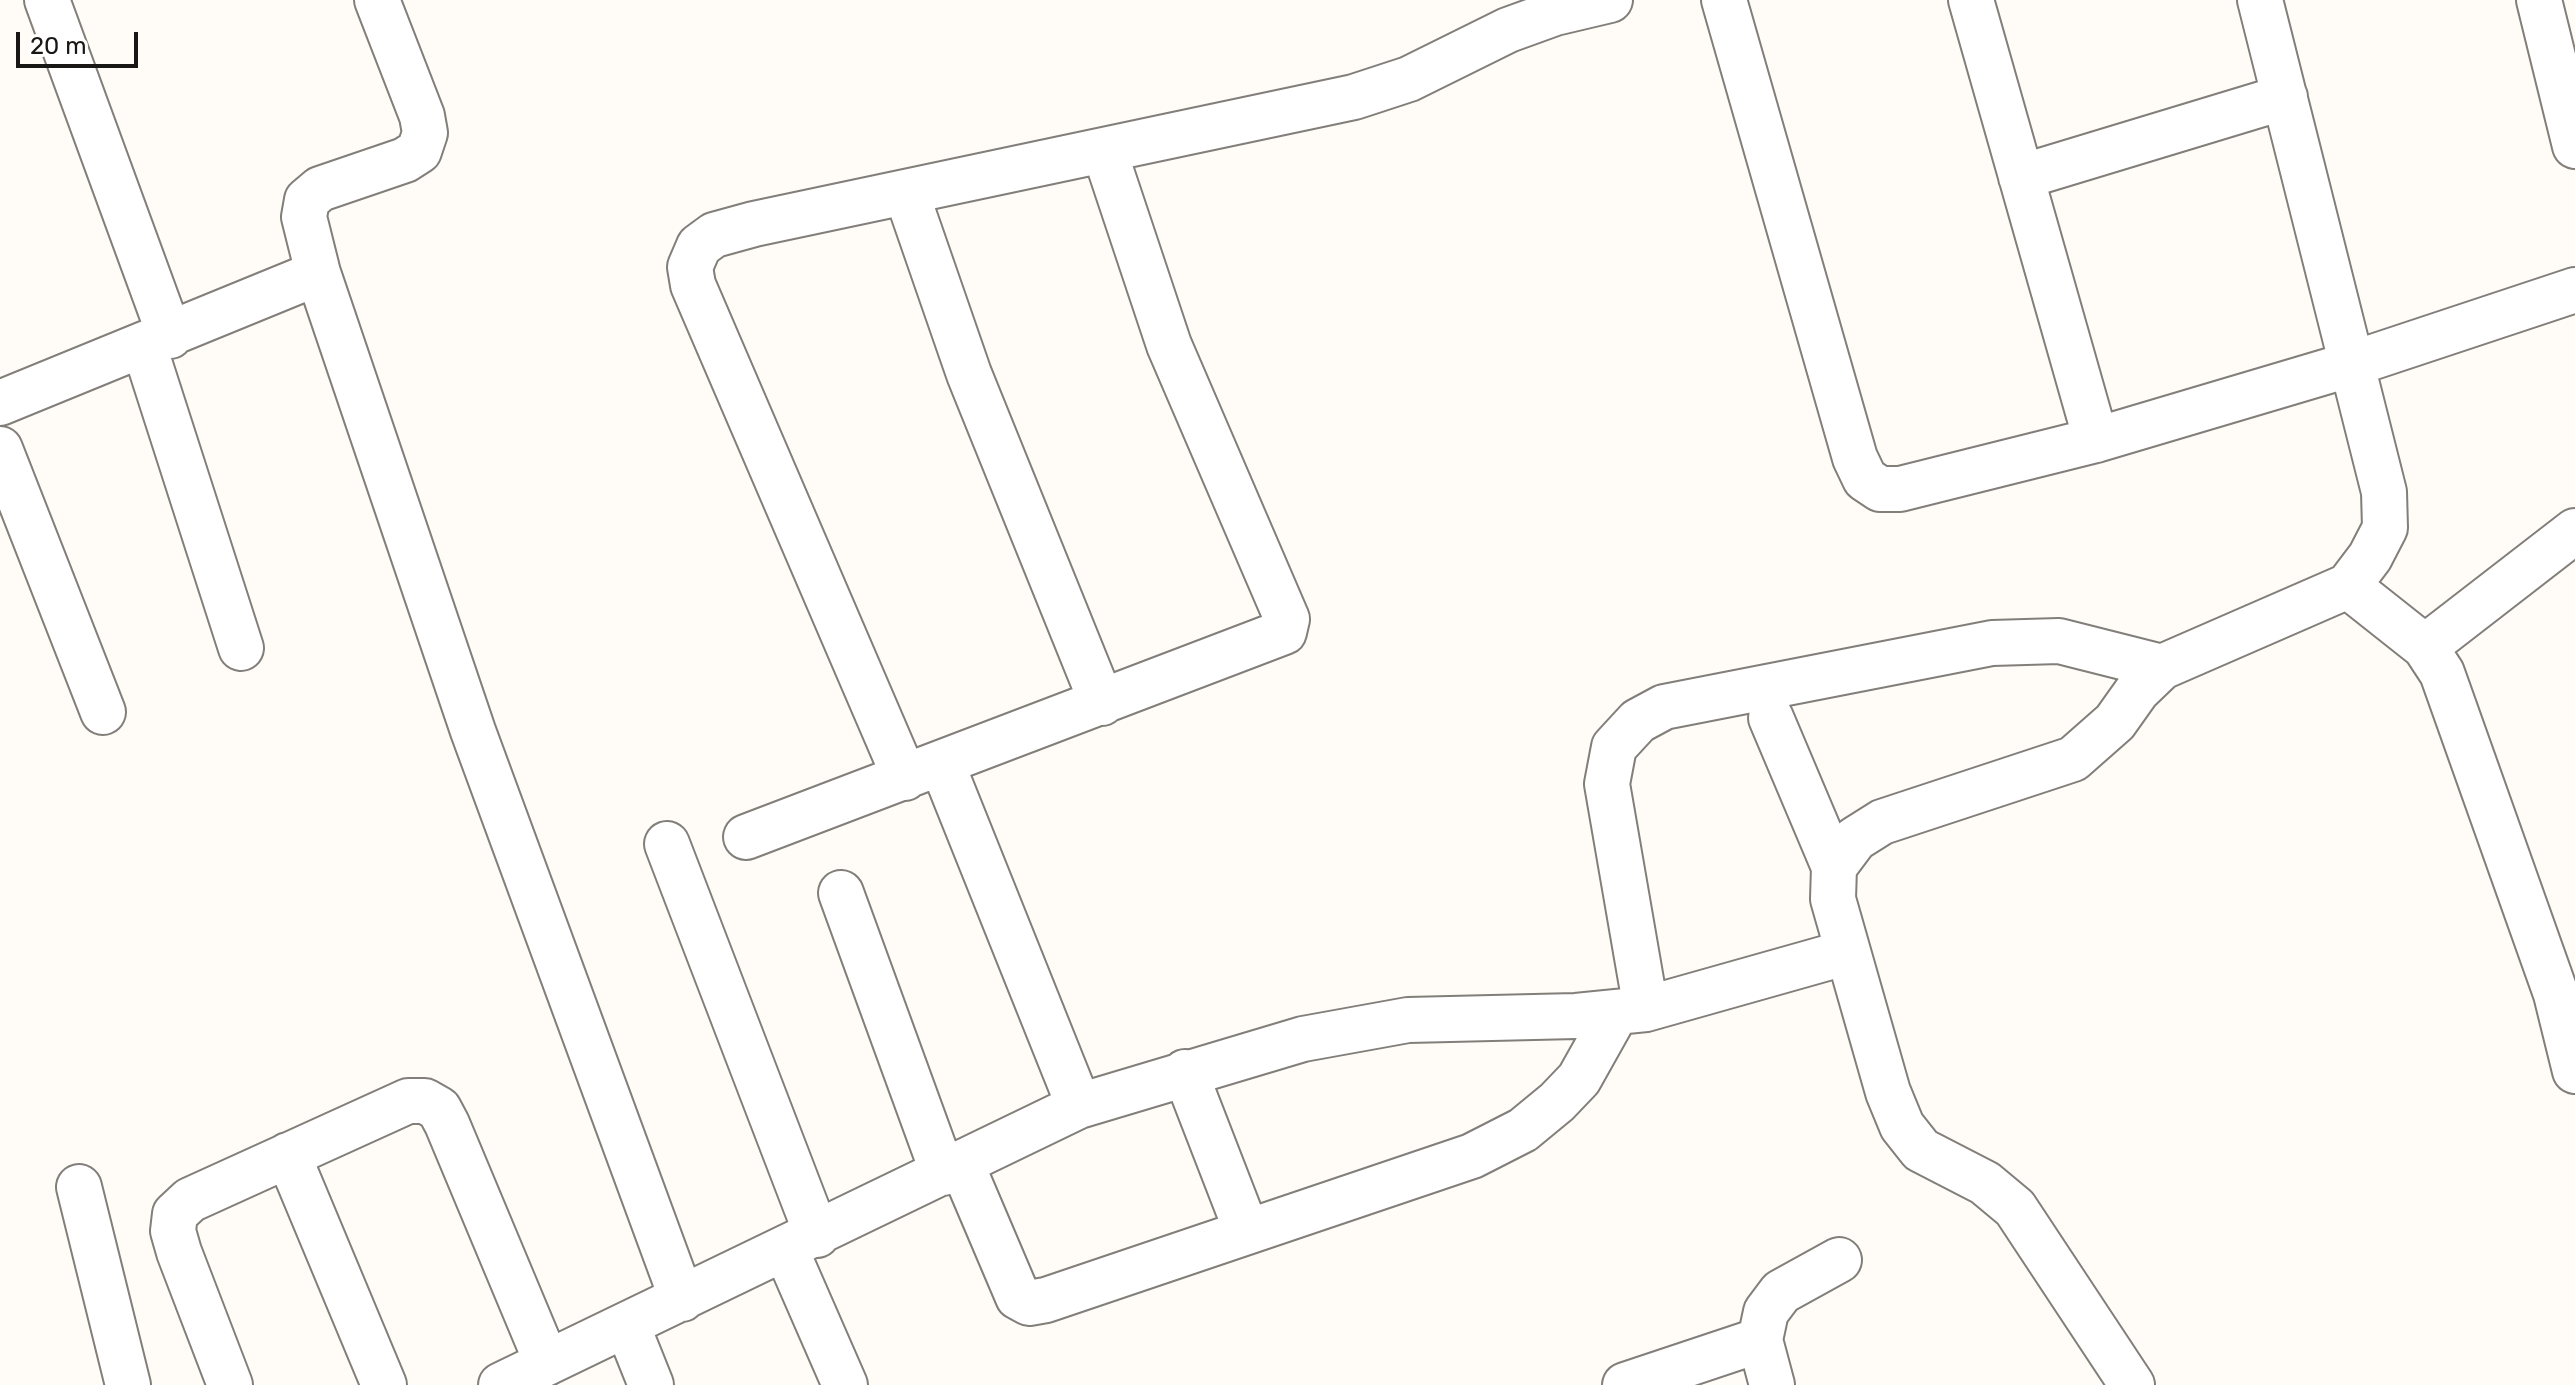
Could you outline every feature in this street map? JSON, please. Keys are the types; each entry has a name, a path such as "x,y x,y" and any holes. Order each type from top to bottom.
{"street":[{"path":"47,0 157,341 241,648"},
{"path":"377,0 422,116 425,133 419,151 405,160 336,182 307,200 304,217 318,273 473,731 682,1299"},
{"path":"1079,1106 693,285 690,267 699,246 714,235 1354,97 1409,79 1508,30 1610,0"},
{"path":"1724,0 1855,458 1865,479 1880,489 1900,489 2096,440 2352,364 2575,290"},
{"path":"1971,0 2096,440"},
{"path":"1834,867 1855,839 1882,822 2073,759 2115,722 2137,691 2162,667 2348,586 2370,557 2385,528 2384,492 2260,0"},
{"path":"2539,0 2575,146"},
{"path":"2021,177 2285,97"},
{"path":"746,837 1284,632 1287,619 1169,345 1104,150"},
{"path":"906,192 969,374 1102,703"},
{"path":"0,403 318,273"},
{"path":"0,449 103,712"},
{"path":"2425,647 2575,531"},
{"path":"2348,586 2425,647 2442,673 2572,1045"},
{"path":"841,893 952,1168 1008,1280 1018,1297 1029,1303 1472,1156 1523,1130 1579,1079 1631,1011 1607,784 1614,747 1638,721 1664,707 1992,643 2059,641 2162,667"},
{"path":"1771,718 1834,867 1833,899 1888,1092 1902,1126 1921,1150 1985,1183 2015,1208 2132,1385"},
{"path":"667,844 801,1243 845,1385"},
{"path":"501,1385 801,1243 1079,1106 1303,1039 1408,1020 1631,1011 1848,952"},
{"path":"1185,1072 1247,1232"},
{"path":"230,1385 179,1252 173,1231 175,1214 190,1200 408,1101 425,1101 439,1109 547,1363"},
{"path":"288,1155 384,1385"},
{"path":"79,1187 128,1385"},
{"path":"1772,1385 1760,1340 1766,1312 1781,1292 1839,1260"},
{"path":"627,1325 651,1385"},
{"path":"1625,1385 1760,1340"}]}
